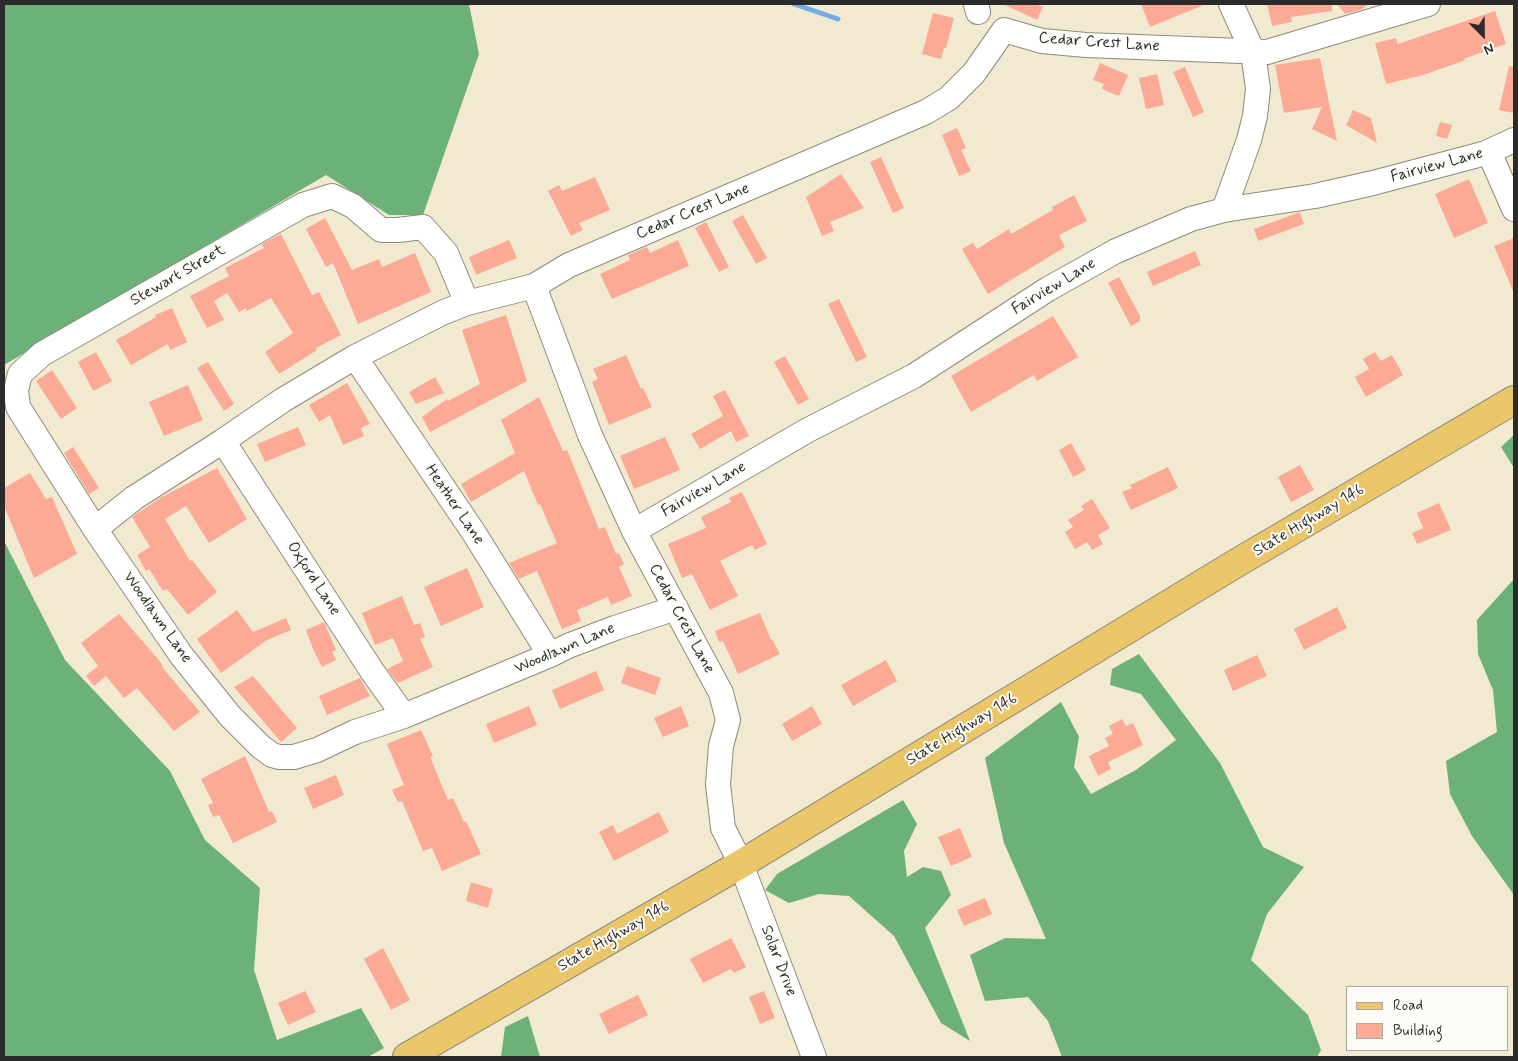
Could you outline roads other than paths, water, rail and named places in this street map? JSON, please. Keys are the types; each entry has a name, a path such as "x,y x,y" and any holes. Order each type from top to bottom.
{"main road":[{"name":"State Highway 146","path":"408,1057 741,864 1235,564 1514,400"}],"street":[{"path":"1224,210 1249,140 1258,89 1253,52 1231,4"},
{"name":"Cedar Crest Lane","path":"741,864 723,828 718,784 721,746 728,720 721,693 634,531 590,435 534,286 569,265 926,112 949,98 974,73 1004,30 1042,41 1086,45 1267,52 1428,4"},
{"name":"Fairview Lane","path":"634,531 808,430 914,376 1048,289 1116,251 1191,219 1224,210 1325,194 1373,183 1489,152 1514,140"},
{"path":"1489,152 1514,209"},
{"name":"Stewart Street","path":"95,529 18,407 16,390 20,374 42,354 303,205 332,196 353,206 381,230 423,227 446,252 467,303"},
{"path":"95,529 134,498 283,400 355,357 444,312 467,303 534,286"},
{"name":"Heather Lane","path":"355,357 474,533 550,655"},
{"name":"Oxford Lane","path":"223,441 372,671 404,716"},
{"name":"Woodlawn Lane","path":"95,529 181,655 230,716 261,747 279,757 294,757 317,750 355,732 404,716 568,646 676,608"},
{"name":"Solar Drive","path":"741,864 814,1057"}],"waterway":[{"path":"794,4 838,19"}]}
